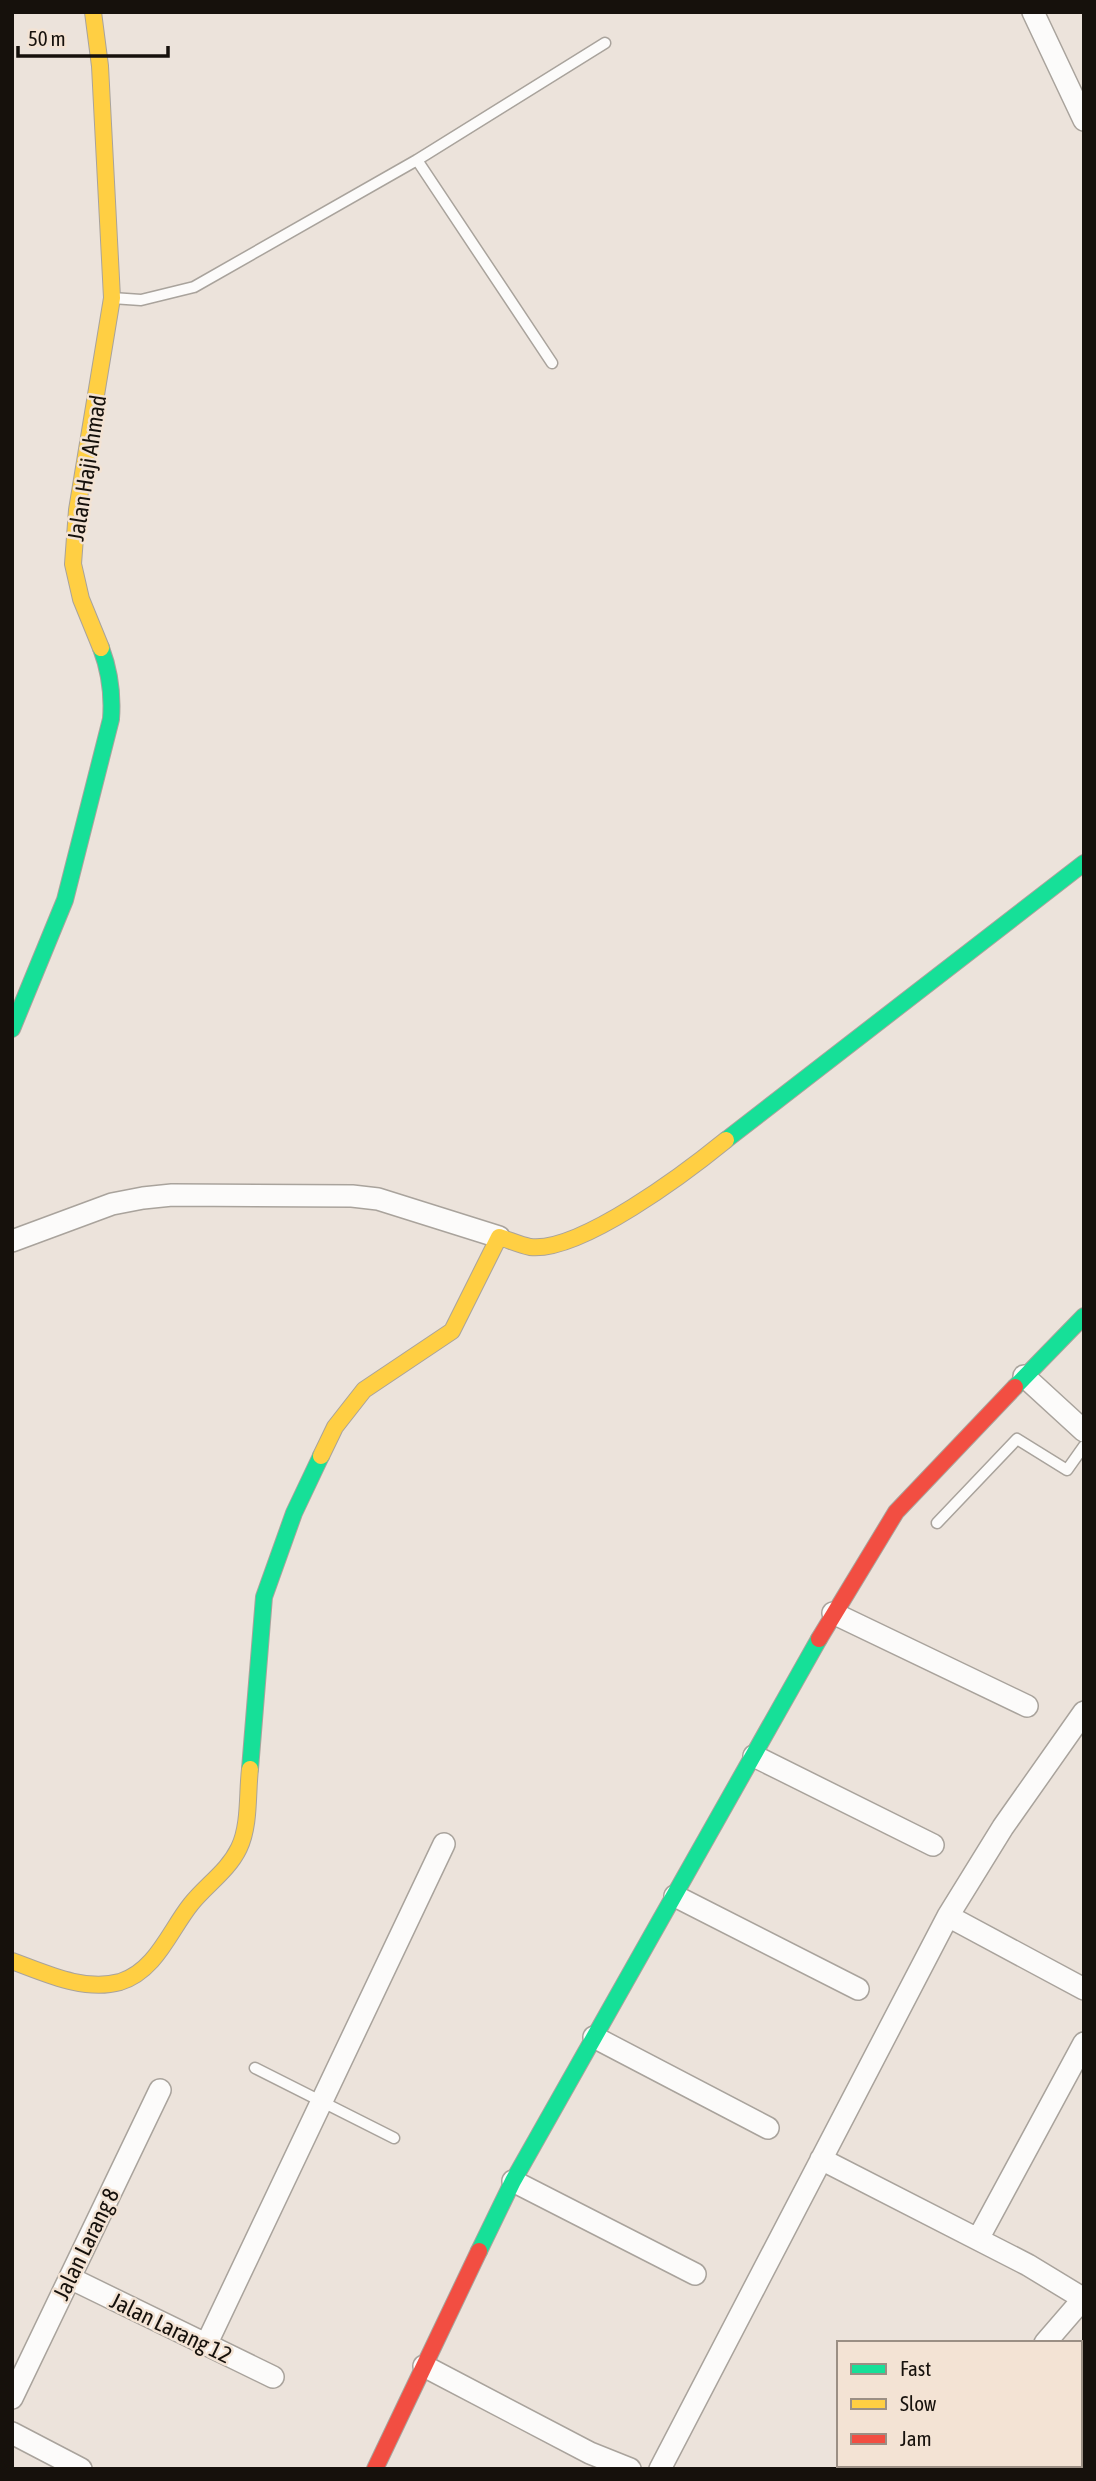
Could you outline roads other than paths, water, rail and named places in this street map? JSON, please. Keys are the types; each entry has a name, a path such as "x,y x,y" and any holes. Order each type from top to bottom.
{"street":[{"name":"Jalan Haji Ahmad","path":"12,1030 65,900 111,719 113,695 109,669 81,599 74,564 77,510 112,298 100,66 93,12"},
{"path":"1032,12 1084,120"},
{"path":"12,1241 112,1203 172,1195 352,1196 378,1199 531,1247 568,1241 674,1182 783,1094 1084,863"},
{"path":"12,1961 75,1982 113,1987 133,1978 152,1959 191,1904 238,1856 244,1834 264,1597 294,1513 335,1427 364,1390 452,1331 499,1237"},
{"path":"375,2469 513,2181 833,1613 896,1512 1084,1316"},
{"path":"1024,1376 1084,1431"},
{"path":"833,1613 1027,1706"},
{"path":"660,2469 948,1916 1003,1827 1084,1712"},
{"path":"754,1756 933,1845"},
{"path":"206,2345 443,1844"},
{"path":"675,1896 858,1989"},
{"path":"948,1916 1084,1989"},
{"path":"594,2037 768,2127"},
{"path":"978,2239 1084,2043"},
{"name":"Jalan Larang 8","path":"12,2398 160,2090"},
{"path":"821,2159 978,2239 1084,2299 1047,2341"},
{"path":"513,2181 695,2274"},
{"name":"Jalan Larang 12","path":"69,2278 273,2377"},
{"path":"424,2366 590,2454 630,2469"},
{"path":"12,2433 81,2469"}],"lane":[{"path":"112,298 141,300 194,288 417,160 605,43"},
{"path":"417,160 552,363"},
{"path":"937,1523 1017,1439 1067,1470 1084,1446"},
{"path":"255,2068 394,2138"}]}
